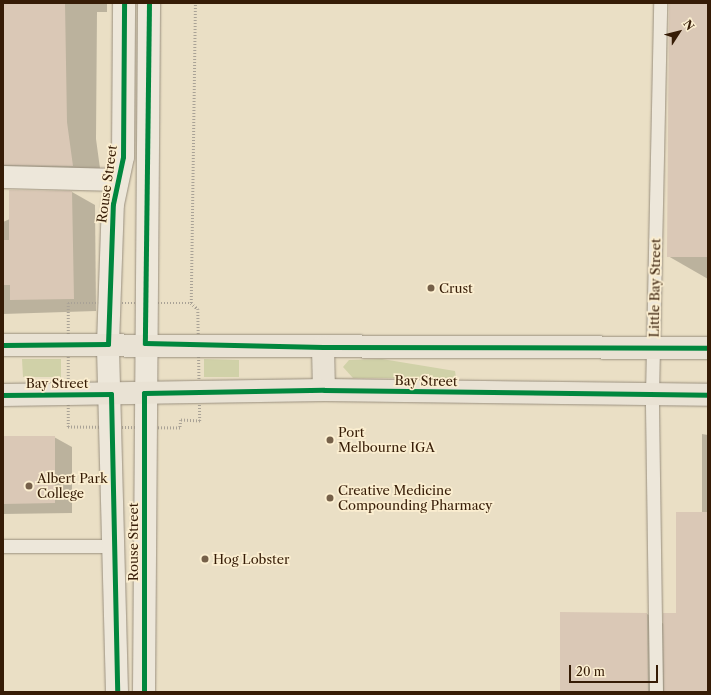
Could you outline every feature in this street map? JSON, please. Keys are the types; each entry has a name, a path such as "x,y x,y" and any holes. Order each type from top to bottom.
{"main road":[{"path":"3,345 145,343 323,347 708,348"},
{"path":"323,347 324,390"},
{"name":"Bay Street","path":"3,395 324,390 708,395"}],"street":[{"name":"Rouse Street","path":"117,692 116,546 108,344 111,236 117,180 123,156 124,3"},
{"name":"Rouse Street","path":"144,692 144,393 149,3"},
{"path":"3,177 117,180"}],"lane":[{"name":"Little Bay Street","path":"656,692 652,395 660,3"},
{"path":"3,546 116,546"}],"path":[{"path":"191,303 195,3"}],"green space":[{"path":"22,359 61,359 61,377 23,377"},
{"path":"204,359 239,360 239,377 204,377"},
{"path":"382,359 455,371 456,378 353,378 343,367 349,360"}],"building":[{"path":"3,3 65,3 67,122 73,166 3,165"},
{"path":"669,3 708,3 708,257 667,257"},
{"path":"9,190 72,191 74,299 10,300 10,285 3,285 3,240 9,240"},
{"name":"Albert Park College","path":"3,436 55,436 55,503 3,504"},
{"path":"676,512 708,512 708,692 664,692 663,613 676,613"},
{"path":"560,612 647,613 648,692 560,692"}],"cycle path":[{"path":"3,345 108,344 113,204 123,157 124,3"},
{"path":"149,3 145,343 323,347 708,348"},
{"path":"144,692 144,393 324,390 708,395"},
{"path":"3,395 111,394 117,692"}],"place":[{"name":"Crust","path":"431,288"},
{"name":"Port Melbourne IGA","path":"330,440"},
{"name":"Albert Park College","path":"29,486"},
{"name":"Creative Medicine Compounding Pharmacy","path":"330,498"},
{"name":"Hog Lobster","path":"205,559"}]}
